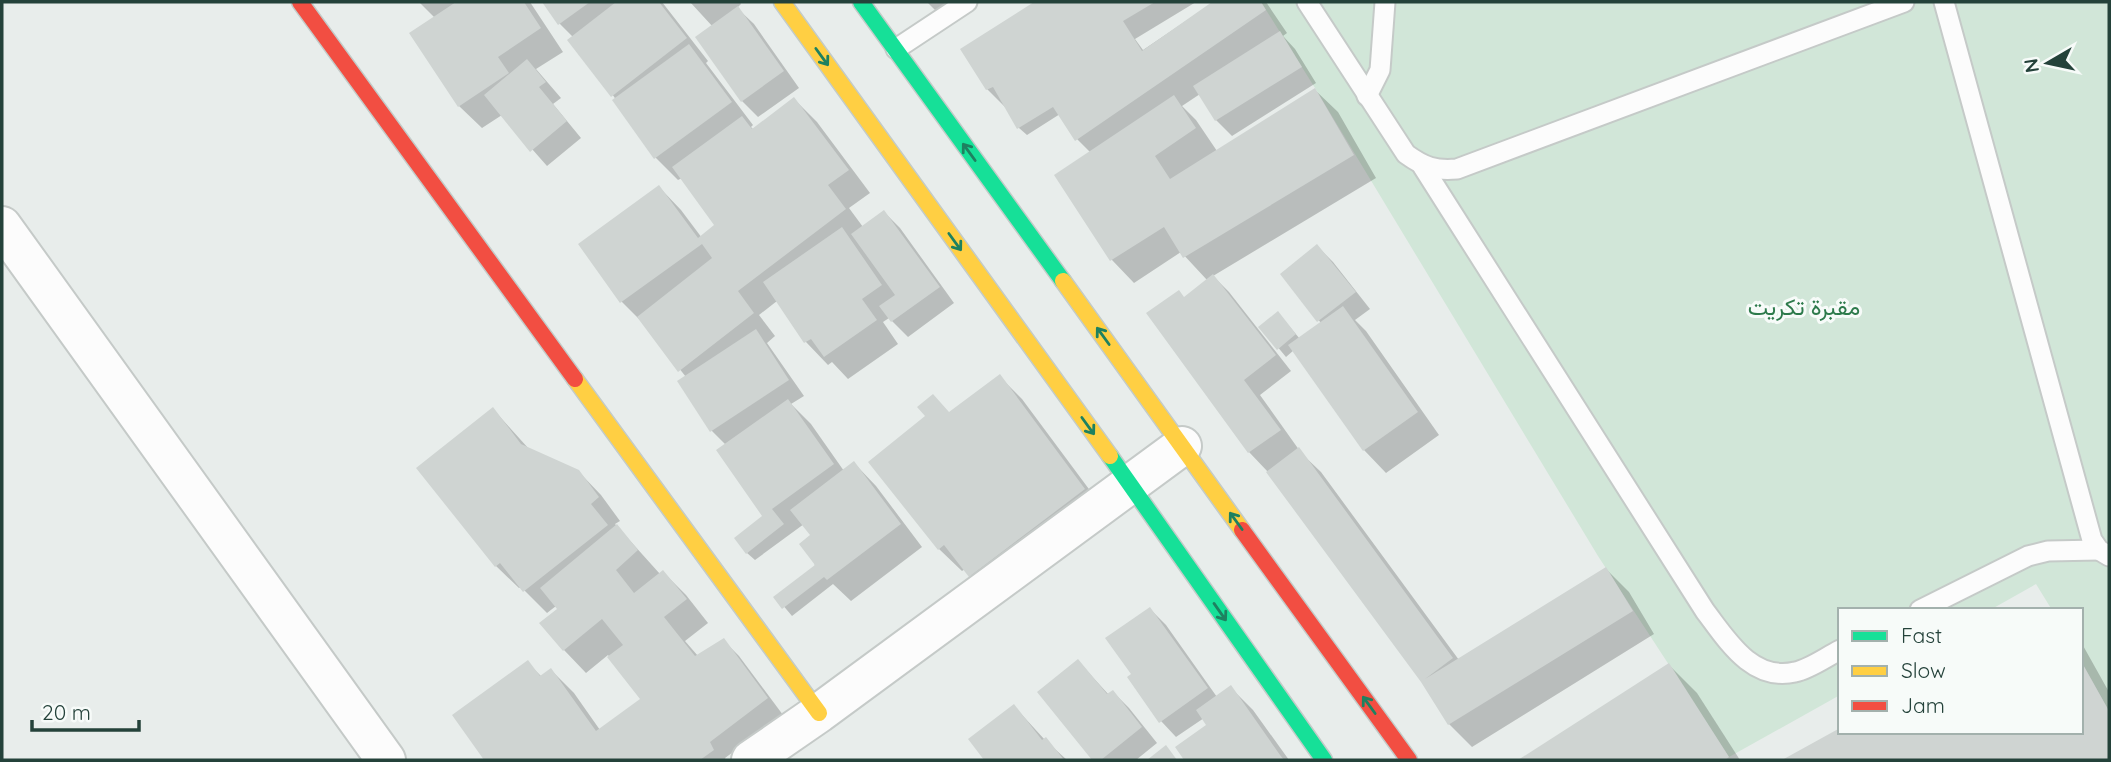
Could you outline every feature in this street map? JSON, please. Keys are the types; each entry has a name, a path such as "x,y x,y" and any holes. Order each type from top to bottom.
{"main road":[{"path":"300,2 820,713"},
{"path":"782,2 1130,484 1324,760"},
{"path":"861,2 1409,760"}],"street":[{"path":"2,226 386,760"},
{"path":"751,760 820,713 1182,446"}],"lane":[{"path":"895,49 967,2"},
{"path":"1307,2 1406,154 1423,167 1705,611 1733,648 1758,668 1780,673 1796,672 1838,651"},
{"path":"1367,96 1380,70 1385,2"},
{"path":"1423,167 1457,169 1904,2"},
{"path":"1944,2 2092,540 2104,553"},
{"path":"1924,608 2028,556 2048,551 2104,553"}],"green space":[{"name":"مقبرة تكريت","path":"1261,2 2109,2 2109,711 2083,665 2083,608 2051,608 2036,584 1994,608 1838,608 1838,696 1729,757 1598,556"}],"building":[{"path":"456,2 524,2 541,28 498,57 509,73 458,107 409,33"},
{"path":"542,2 590,2 558,25"},
{"path":"616,2 659,2 687,38 611,97 567,40"},
{"path":"1034,2 1155,2 1123,21 1142,51 1212,2 1261,2 1266,10 1075,141 1053,107 1017,129 993,87 986,90 960,49"},
{"path":"738,6 784,71 741,102 695,37"},
{"path":"1280,31 1302,67 1215,121 1193,86"},
{"path":"689,44 732,102 654,159 612,100"},
{"path":"527,59 546,82 539,87 567,121 530,152 484,95"},
{"path":"1315,88 1354,155 1183,258 1164,227 1110,261 1054,175 1174,95 1196,128 1155,156 1170,179"},
{"path":"794,97 849,170 828,185 846,209 738,291 754,313 678,372 637,317 712,258 702,244 620,303 578,244 659,185 698,238 714,225 672,167 742,116 752,129"},
{"path":"884,210 940,287 891,322 879,306 895,295 851,234"},
{"path":"842,227 882,285 862,299 877,320 824,357 811,339 804,343 763,282"},
{"path":"1317,244 1356,292 1317,322 1280,274"},
{"path":"1213,274 1276,355 1244,380 1281,430 1248,453 1146,313 1179,290 1184,297"},
{"path":"1343,306 1418,412 1363,451 1288,345"},
{"path":"1278,311 1296,334 1277,350 1258,327"},
{"path":"756,329 789,380 710,432 677,381"},
{"path":"1000,374 1085,489 969,577 944,545 938,550 868,462 925,416 917,407 933,394 949,412"},
{"path":"788,399 834,464 772,509 784,524 746,554 734,538 762,516 716,450"},
{"path":"493,407 521,444 579,470 599,497 591,504 608,525 523,592 500,563 495,567 416,468"},
{"path":"1299,447 1453,658 1425,679 1606,567 1633,611 1448,725 1421,682 1266,472"},
{"path":"854,461 901,524 827,580 824,577 782,609 773,597 815,565 799,544 810,535 790,510"},
{"path":"617,524 638,550 616,570 634,593 663,570 687,599 664,617 695,656 724,638 768,698 710,742 714,750 700,760 484,760 452,715 528,660 540,676 551,668 596,731 640,699 607,657 623,645 602,619 563,651 539,623 557,609 540,588"},
{"path":"1150,607 1208,688 1159,723 1127,677 1131,674 1105,638"},
{"path":"1078,659 1107,694 1113,690 1142,727 1101,760 1092,760 1037,692"},
{"path":"1669,663 1729,757 1725,760 1518,760"},
{"path":"2083,665 2109,711 2109,760 1782,760 1838,729 1838,734 2083,734"},
{"path":"1231,685 1284,760 1184,760 1175,747 1206,725 1196,710"},
{"path":"1014,704 1042,740 1046,737 1064,760 984,760 968,739"},
{"path":"1166,745 1177,760 1147,760"}],"traffic: fast":[{"path":"861,2 1063,281"},
{"path":"1110,456 1324,760"}],"traffic: slow":[{"path":"782,2 1110,456"},
{"path":"1063,281 1242,530"},
{"path":"575,379 819,713"}],"traffic: jam":[{"path":"300,2 575,379"},
{"path":"1242,530 1409,760"}]}
